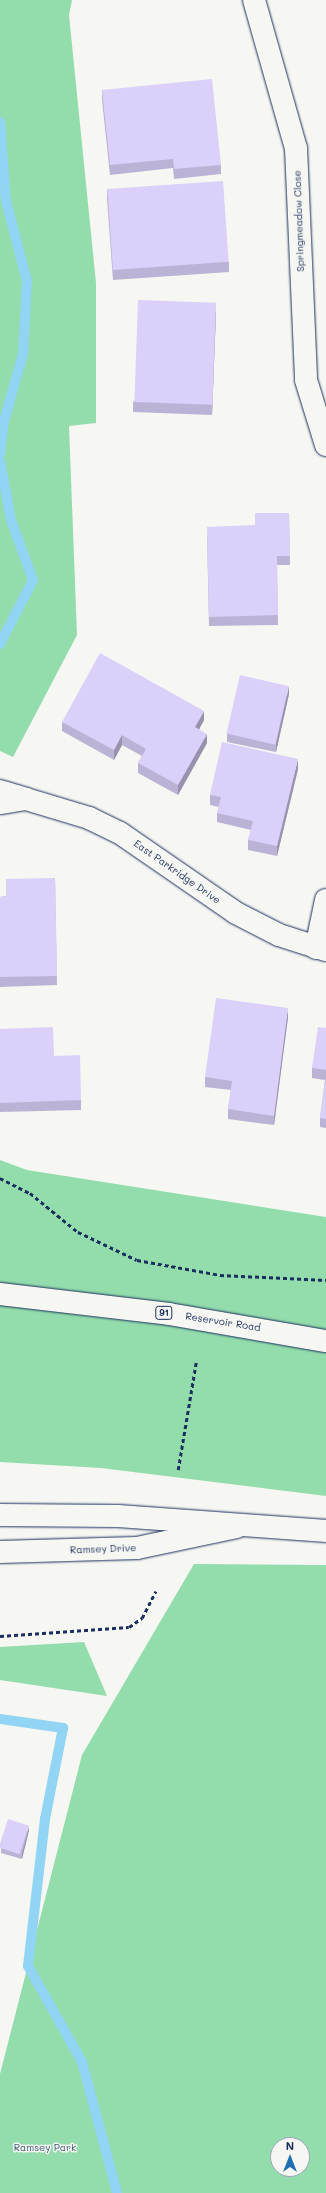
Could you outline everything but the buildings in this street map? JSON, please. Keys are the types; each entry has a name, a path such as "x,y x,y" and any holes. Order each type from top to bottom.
{"main road":[{"name":"Springmeadow Close","path":"254,0 296,148 306,380 326,445"},
{"name":"East Parkridge Drive","path":"0,791 90,818 120,833 236,913 321,949"},
{"name":"East Parkridge Drive","path":"0,803 26,799"},
{"path":"321,949 326,900"},
{"name":"Reservoir Road","path":"0,1294 169,1314 326,1341"},
{"path":"0,1515 118,1516 252,1524 326,1531"},
{"name":"Ramsey Drive","path":"0,1552 137,1548 252,1524"}],"path":[{"path":"0,1178 30,1193 78,1232 137,1260 220,1275 326,1280"},
{"path":"178,1470 196,1363"},
{"path":"0,1636 129,1627 142,1618 156,1591"}],"green space":[{"path":"0,0 72,0 69,15 96,283 96,423 69,426 77,635 13,757 0,751"},
{"path":"0,1160 27,1170 326,1217 326,1496 101,1468 0,1462"},
{"name":"Ramsey Park","path":"194,1564 326,1565 326,2193 0,2193 0,2074 82,1755"},
{"path":"84,1642 107,1696 0,1680 0,1647"}],"waterway":[{"path":"0,122 6,201 27,281 23,354 4,421 0,454"},
{"path":"0,461 11,520 33,580 0,644"},
{"path":"0,1719 63,1728 45,1819 28,1966 82,2062 117,2193"}]}
